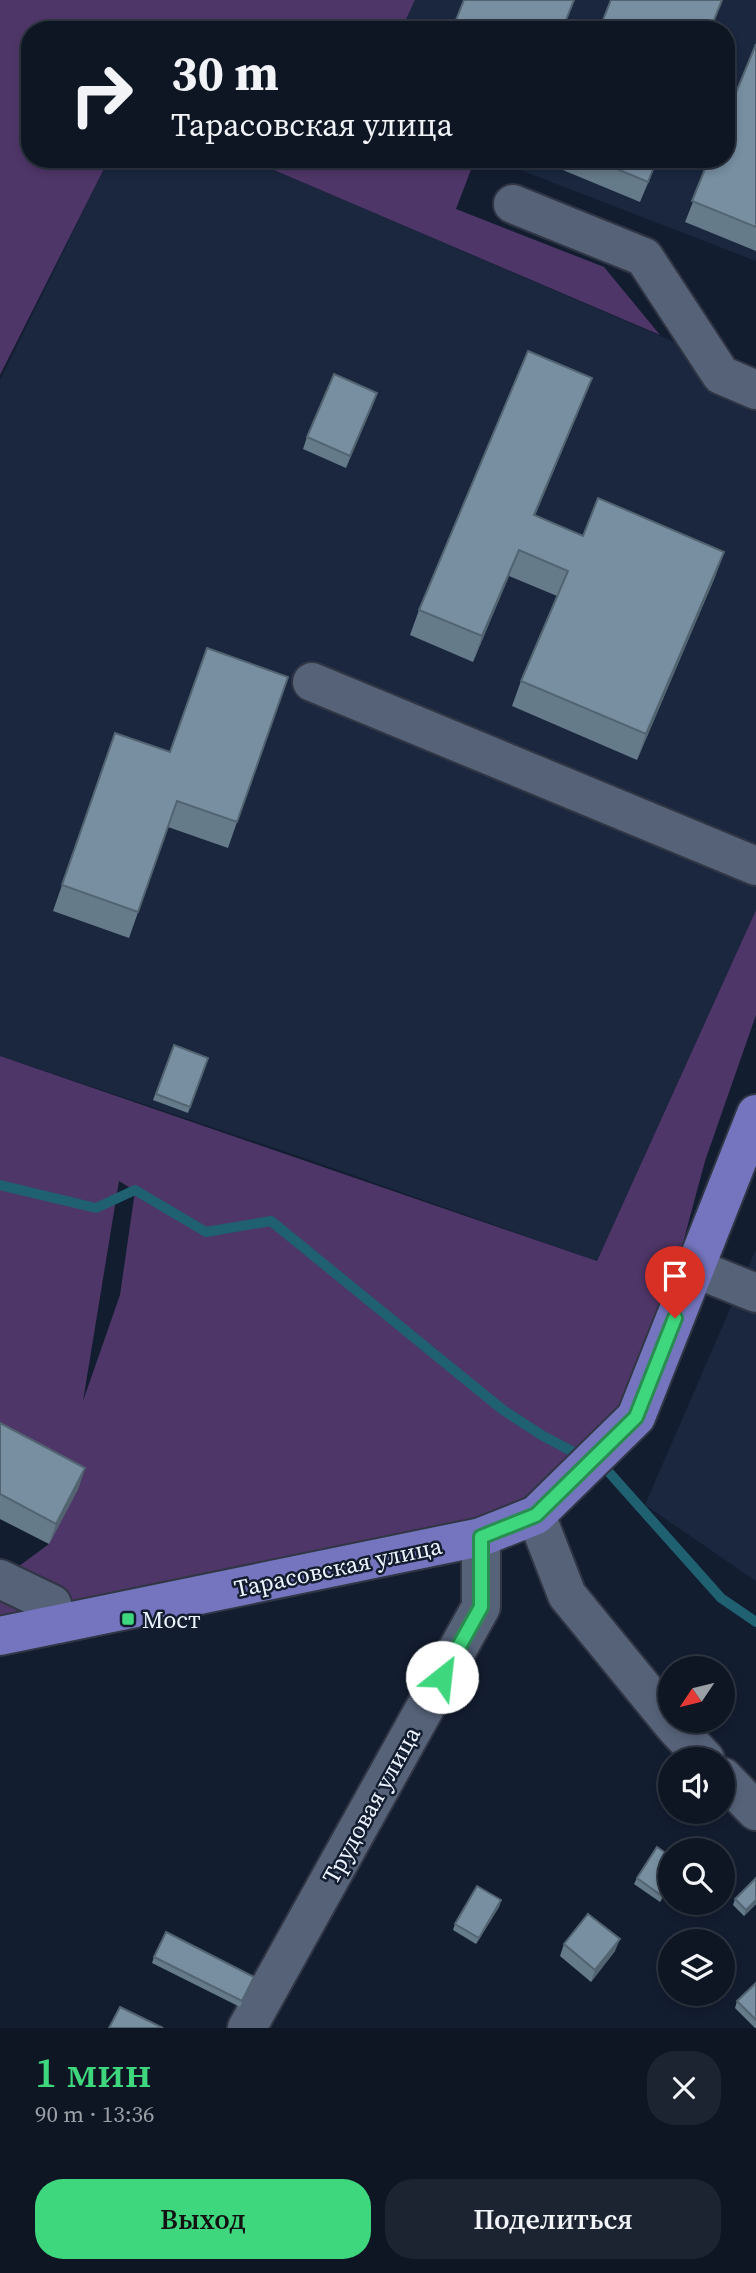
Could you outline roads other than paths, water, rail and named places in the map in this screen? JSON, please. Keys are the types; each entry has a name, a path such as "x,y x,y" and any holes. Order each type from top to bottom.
{"main road":[{"path":"694,1268 756,1114"},
{"name":"Тарасовская улица","path":"0,1636 481,1537 536,1515 636,1417 694,1268"}],"street":[{"path":"513,204 644,257 721,375 756,390"},
{"path":"312,682 756,866"},
{"path":"694,1268 756,1293"},
{"path":"536,1515 567,1595 694,1747"},
{"name":"Трудовая улица","path":"247,2028 481,1607 481,1537"},
{"path":"0,1579 51,1604 58,1624"},
{"path":"735,1789 756,1811"}],"waterway":[{"path":"0,1185 96,1208 135,1190 206,1232 271,1221 503,1410 543,1436 583,1457"},
{"path":"597,1465 606,1469 721,1598 756,1622"}],"place":[{"name":"Мост","path":"128,1619"}]}
